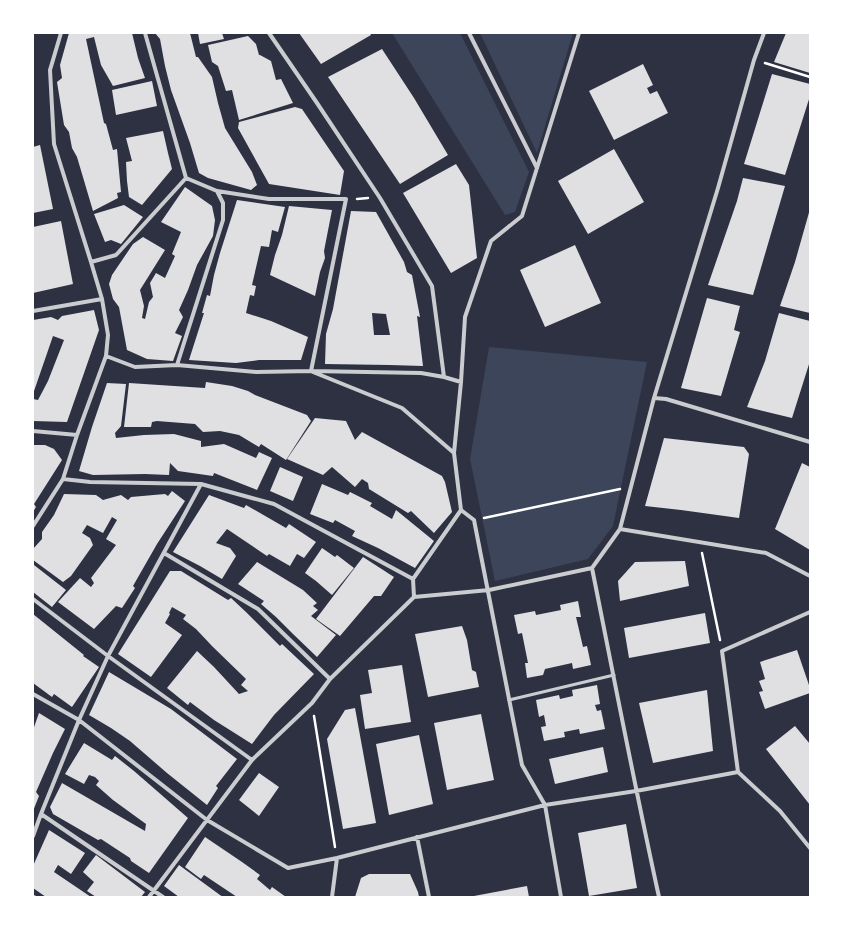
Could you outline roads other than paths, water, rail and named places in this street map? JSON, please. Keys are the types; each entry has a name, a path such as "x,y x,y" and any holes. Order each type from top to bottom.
{"street":[{"path":"33,526 62,479 106,356 108,335 102,300 54,144 50,70 61,33"},
{"path":"145,33 186,178"},
{"path":"269,33 318,103 380,198 432,286 444,377"},
{"path":"470,33 537,168"},
{"path":"414,597 413,579 461,510 454,453 461,382 465,317 491,240 522,216 579,33"},
{"path":"149,897 252,760 312,703 330,679 414,597 488,590 592,568 620,529 653,400 715,196 754,60 764,33"},
{"path":"91,262 116,254 186,178"},
{"path":"186,178 217,191 269,199 346,199 311,371"},
{"path":"177,366 223,220 223,203 217,191"},
{"path":"33,311 102,300"},
{"path":"106,356 135,367 177,366 256,372 311,371 421,374 444,377 461,382"},
{"path":"311,371 402,408 454,453"},
{"path":"653,400 666,399 810,442"},
{"path":"33,431 77,435"},
{"path":"62,479 90,482 201,484 274,504 413,579"},
{"path":"33,836 79,720 108,656 201,484"},
{"path":"461,510 474,520 522,765 546,805 561,897"},
{"path":"620,529 766,553 810,576"},
{"path":"164,553 258,609 330,679"},
{"path":"592,568 636,791 659,897"},
{"path":"33,600 252,760"},
{"path":"810,612 722,651 738,772 780,811 810,848"},
{"path":"33,694 79,720 207,820 288,868 337,858 546,805 636,791 738,772"},
{"path":"41,814 163,897"},
{"path":"417,837 429,897"},
{"path":"332,897 337,858"}],"lane":[{"path":"509,700 614,674"}]}
